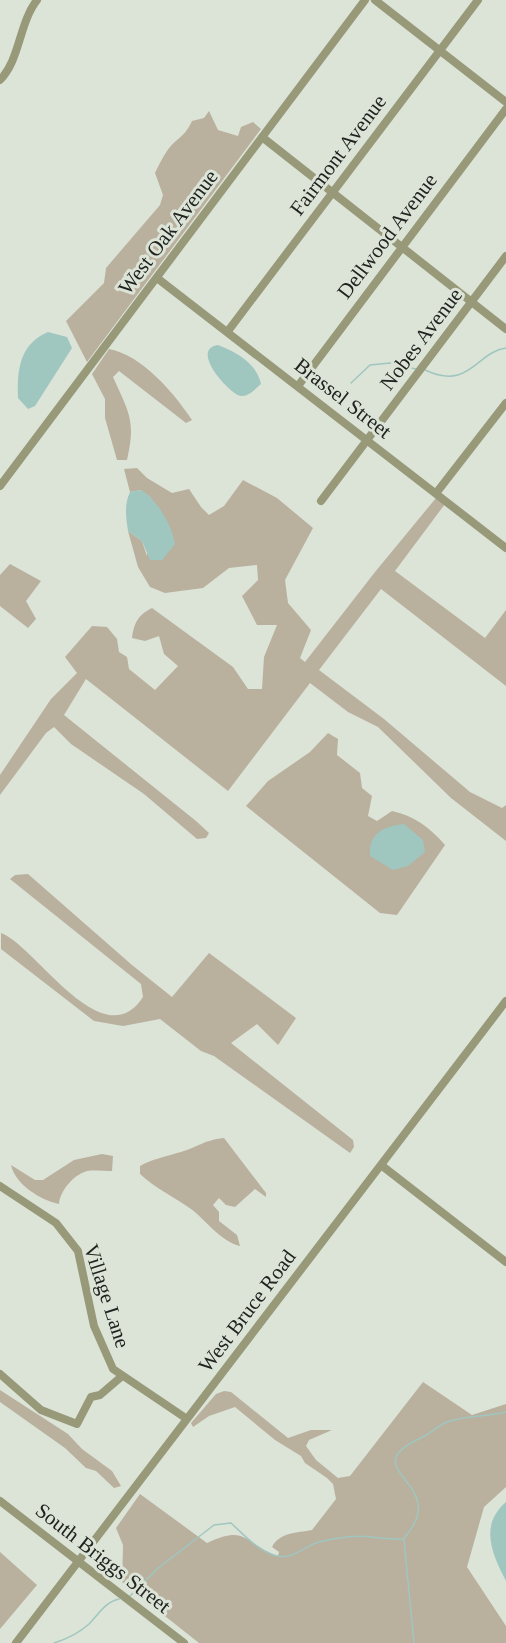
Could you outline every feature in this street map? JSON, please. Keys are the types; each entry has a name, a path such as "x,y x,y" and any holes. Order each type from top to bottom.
{"street":[{"path":"0,80 10,64 24,20 37,0"},
{"name":"West Oak Avenue","path":"0,486 365,0"},
{"path":"375,0 506,102"},
{"name":"Fairmont Avenue","path":"228,331 478,0"},
{"name":"Dellwood Avenue","path":"298,386 506,109"},
{"path":"262,137 506,329"},
{"name":"Nobes Avenue","path":"321,501 506,256"},
{"name":"Brassel Street","path":"157,278 437,492 506,548"},
{"path":"437,492 506,403"},
{"name":"West Bruce Road","path":"16,1643 505,1003"},
{"path":"381,1165 506,1262"},
{"name":"Village Lane","path":"0,1186 56,1223 78,1251 94,1326 113,1369 121,1377 188,1419"},
{"name":"Village Lane","path":"0,1374 40,1410 76,1424 91,1397 100,1395 121,1377"},
{"name":"South Briggs Street","path":"0,1501 184,1643"}],"shaded area":[{"path":"209,111 218,130 238,136 241,127 253,122 261,129 87,362 66,321 104,283 106,268 160,205 163,195 155,173 160,163 192,121 204,118"},
{"path":"109,349 145,367 167,387 192,420 186,423 119,371 113,377 127,409 131,426 127,460 117,460 105,418 105,399 92,374"},
{"path":"137,468 147,478 172,493 189,489 209,515 224,506 243,480 277,498 313,528 285,580 288,603 311,630 300,658 305,662 436,498 445,504 395,571 485,638 506,610 506,686 381,589 319,670 384,719 470,792 502,808 506,805 506,841 451,798 378,727 348,712 310,683 228,791 86,679 64,715 196,821 209,833 206,838 197,839 144,794 71,744 54,727 46,733 0,795 0,775 51,699 77,673 65,657 92,626 107,627 117,639 119,652 127,657 129,669 155,690 178,666 164,654 159,636 145,641 132,638 138,620 152,608 233,667 248,689 262,689 264,657 277,625 257,625 242,596 258,580 257,565 229,568 203,588 165,593 150,587 138,567 128,531 142,541 147,556 151,498 141,490 130,492 124,469"},
{"path":"10,564 41,581 26,601 36,619 28,628 0,606 0,575"},
{"path":"328,733 338,739 337,755 360,773 362,788 372,796 368,816 377,821 392,811 408,816 428,828 445,845 397,915 380,913 246,806 268,781 310,752"},
{"path":"28,874 172,997 209,953 296,1018 278,1045 257,1024 231,1043 353,1140 354,1147 350,1153 214,1056 201,1051 160,1019 123,1026 94,1021 1,949 1,933 15,942 70,993 89,1007 109,1015 127,1013 143,997 141,984 10,879 15,875"},
{"path":"224,1138 266,1193 266,1197 255,1189 235,1207 226,1205 219,1198 213,1205 219,1212 219,1221 237,1235 240,1246 226,1240 191,1209 140,1174 140,1166 149,1162"},
{"path":"102,1154 113,1156 112,1171 87,1171 77,1176 65,1189 59,1204 44,1199 29,1190 18,1179 11,1165 35,1180 43,1180 74,1160"},
{"path":"423,1382 472,1415 506,1404 506,1487 484,1507 467,1567 506,1626 506,1643 199,1643 122,1582 123,1545 116,1528 140,1494 207,1543 230,1535 238,1535 278,1556 279,1552 272,1547 275,1542 289,1534 312,1530 336,1499 333,1484 327,1478 235,1407 209,1416 193,1427 191,1423 216,1394 224,1391 231,1392 288,1438 311,1430 332,1430 309,1440 306,1446 316,1460 338,1478 350,1476"},
{"path":"0,1390 68,1434 82,1449 112,1471 121,1486 114,1488 96,1471 86,1468 65,1448 0,1402"},
{"path":"0,1552 37,1585 0,1629"}],"water":[{"path":"48,332 67,337 72,348 35,406 28,409 18,398 19,369 31,344"},
{"path":"218,345 232,351 255,370 261,384 250,394 241,396 235,393 214,371 208,354 210,348"},
{"path":"141,490 158,507 173,537 175,544 162,560 150,560 142,541 128,531 126,511 128,497 130,492"},
{"path":"404,824 423,840 425,852 408,866 393,870 370,856 370,848 379,832"},
{"path":"506,1502 506,1581 496,1560 490,1530 498,1511"}],"waterway":[{"path":"425,370 452,376 462,373 487,356 506,348"},
{"path":"351,383 370,365 390,363 416,369"},
{"path":"404,1538 416,1519 418,1503 413,1490 397,1469 396,1459 403,1449 447,1422 506,1412"},
{"path":"130,1596 157,1569 214,1525 231,1523 258,1547 270,1554 283,1557 319,1542 338,1538 359,1536 403,1539"},
{"path":"404,1540 414,1643"},
{"path":"54,1643 81,1630 106,1606 119,1599"}]}
